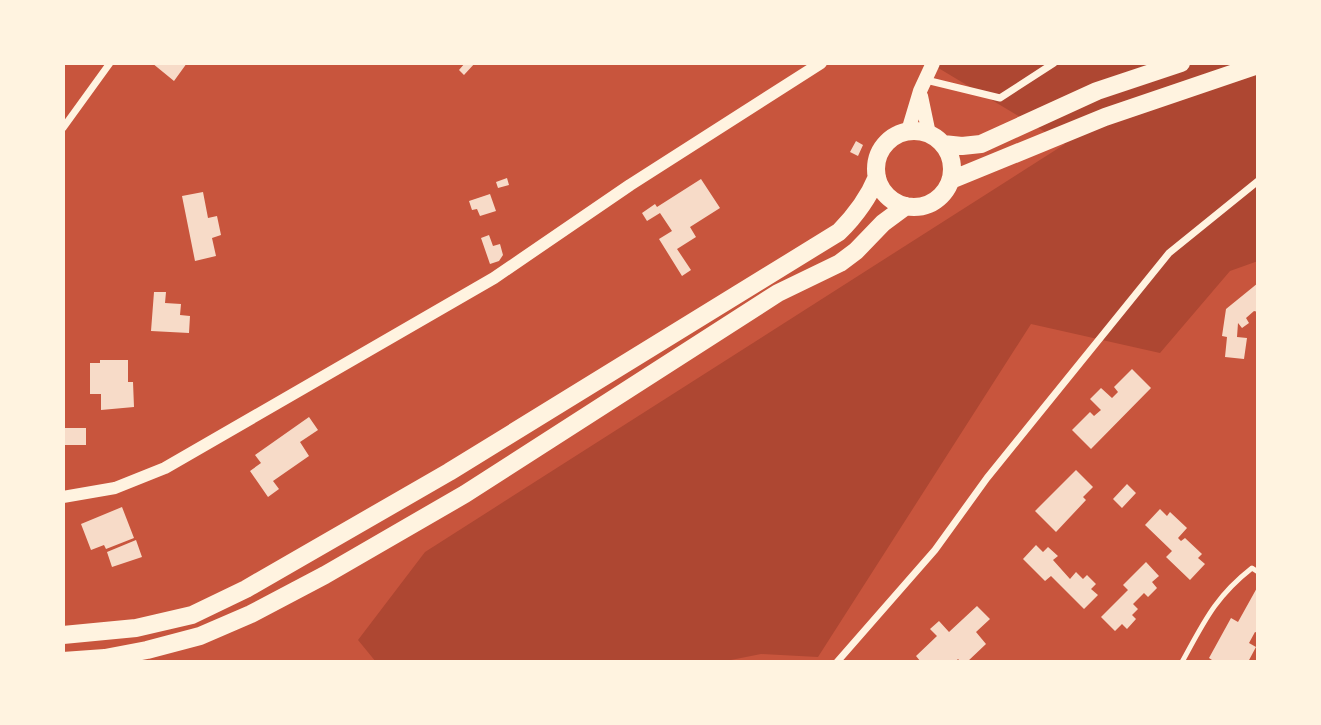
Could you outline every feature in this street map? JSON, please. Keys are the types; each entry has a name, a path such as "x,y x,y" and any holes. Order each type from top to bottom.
{"main road":[{"path":"908,131 933,63"},
{"path":"923,85 936,139 950,155 953,167 951,180 934,202 906,206 888,196 877,177 876,164 880,153 896,135 908,131 936,139 962,146 981,144 1097,92 1181,63"},
{"path":"951,180 1105,117 1258,65"},
{"path":"63,635 135,628 192,615 246,589 449,472 839,232 863,205 877,177"},
{"path":"63,662 126,654 200,636 251,614 326,575 465,494 778,293 839,263 906,206"}],"street":[{"path":"63,128 110,63"},
{"path":"63,497 115,488 165,468 494,278 630,185 821,63"},
{"path":"923,85 1000,98 1054,63"},
{"path":"837,662 935,550 987,478 1169,253 1258,181"}],"lane":[{"path":"1182,662 1212,607 1233,583 1258,563"},
{"path":"1252,568 1258,572"}],"shaded area":[{"path":"930,63 1258,63 1258,261 1230,271 1160,353 1031,324 818,657 761,654 721,662 376,662 358,640 425,552 1065,144"}],"building":[{"path":"152,63 187,63 174,81"},
{"path":"465,63 475,63 464,75 459,70"},
{"path":"856,141 863,145 858,156 850,152"},
{"path":"507,178 509,185 498,188 496,182"},
{"path":"701,179 720,208 690,227 696,237 677,249 691,270 682,276 659,239 672,231 660,213 647,221 642,213 655,204 657,207"},
{"path":"203,192 208,218 217,216 221,235 212,238 216,256 195,261 182,196"},
{"path":"490,194 496,211 480,216 477,209 472,210 469,201"},
{"path":"489,235 493,246 500,244 503,255 499,261 490,264 481,238"},
{"path":"1258,283 1258,312 1254,311 1246,318 1249,323 1242,328 1238,323 1237,337 1247,338 1244,359 1225,357 1227,337 1222,336 1226,309"},
{"path":"154,292 166,292 165,303 181,304 180,315 190,316 189,333 151,331"},
{"path":"100,360 128,360 128,382 133,382 134,407 101,410 101,394 90,394 90,363 100,363"},
{"path":"1132,369 1151,388 1091,449 1072,430 1090,412 1094,416 1101,410 1090,399 1101,388 1112,398 1118,392 1114,387"},
{"path":"309,417 318,430 300,442 309,456 273,481 279,489 268,497 250,471 261,463 255,455"},
{"path":"65,428 86,428 86,445 65,445"},
{"path":"1076,470 1093,487 1083,497 1086,500 1056,532 1035,511"},
{"path":"1127,484 1136,493 1122,508 1113,499"},
{"path":"122,507 134,538 106,549 104,545 91,550 81,524"},
{"path":"1160,509 1167,516 1170,512 1187,528 1178,538 1181,541 1185,538 1202,554 1198,558 1205,564 1190,580 1166,557 1172,551 1145,525"},
{"path":"136,540 142,557 112,567 107,552"},
{"path":"1036,545 1043,552 1048,547 1058,556 1053,560 1070,579 1076,572 1083,579 1087,575 1096,584 1091,589 1098,595 1084,609 1051,576 1045,581 1023,559"},
{"path":"1146,562 1159,576 1152,582 1157,588 1148,597 1144,593 1133,604 1138,609 1132,615 1136,619 1127,629 1122,624 1115,631 1101,617 1128,590 1123,585"},
{"path":"1258,586 1258,633 1255,632 1249,643 1256,647 1248,662 1215,662 1209,658 1231,618 1238,622"},
{"path":"977,606 990,619 976,632 986,644 967,662 958,659 955,662 921,662 916,656 937,636 930,629 939,621 949,632"}]}
